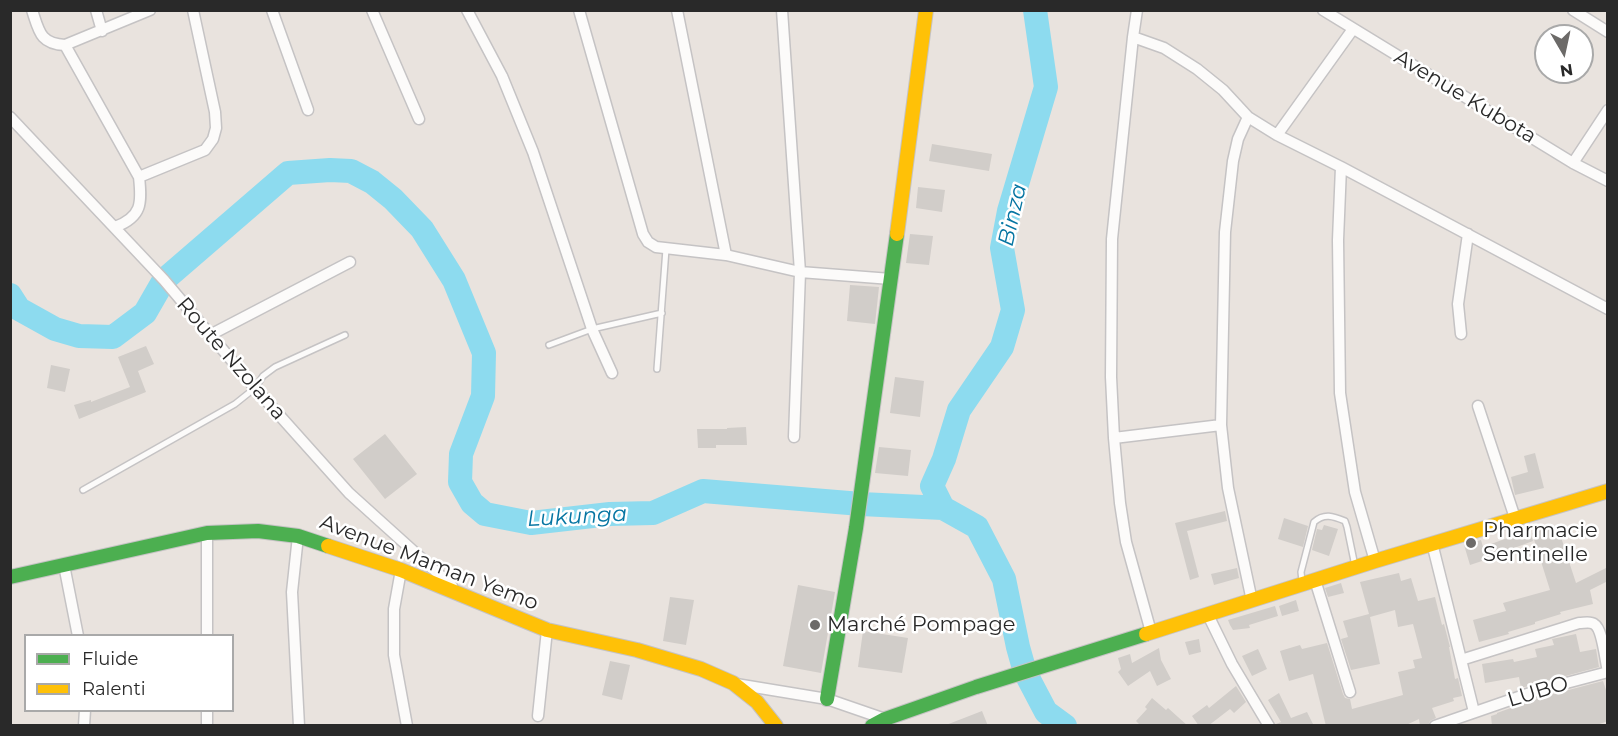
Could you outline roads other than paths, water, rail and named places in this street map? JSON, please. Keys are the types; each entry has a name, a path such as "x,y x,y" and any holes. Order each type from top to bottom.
{"street":[{"path":"32,10 40,33 47,42 55,45 65,45 150,10"},
{"path":"96,10 102,31"},
{"path":"139,177 205,150 213,139 216,128 215,112 193,10"},
{"path":"272,10 308,110"},
{"path":"372,10 419,119"},
{"path":"467,10 502,76 533,152 592,329 612,373"},
{"path":"579,10 643,234 648,242 666,249 726,255 800,272 891,279"},
{"path":"678,10 726,255"},
{"path":"782,10 800,272 794,437"},
{"path":"827,699 858,516 926,10"},
{"path":"1137,10 1112,239 1111,377 1119,503 1126,542 1151,632"},
{"name":"Avenue Kubota","path":"1323,10 1573,163 1608,181"},
{"path":"1573,10 1608,32"},
{"path":"1277,135 1353,28"},
{"path":"1133,37 1164,48 1197,69 1222,90 1248,117 1277,135 1608,309"},
{"path":"65,45 139,177 141,198 139,210 125,223 115,227"},
{"path":"1573,163 1608,110"},
{"name":"Route Nzolana","path":"10,117 144,258 255,388 349,493 459,593"},
{"path":"1248,117 1238,139 1233,161 1225,232 1221,425 1228,488 1252,601"},
{"path":"1341,167 1338,240 1340,393 1354,492 1375,561"},
{"path":"1461,334 1458,304 1468,234"},
{"path":"210,335 350,262"},
{"path":"1478,406 1515,518"},
{"path":"1114,438 1221,425"},
{"path":"733,683 827,699 878,722 976,687 1608,490"},
{"name":"Avenue Maman Yemo","path":"10,577 207,533 258,531 298,536 401,570 547,630 637,650 701,669 733,683 756,702 776,726"},
{"path":"207,533 207,634"},
{"path":"298,536 292,592 299,726"},
{"path":"1432,543 1474,712"},
{"path":"64,565 78,634"},
{"path":"401,570 394,609 394,655 407,726"},
{"path":"1309,582 1350,692"},
{"path":"1208,615 1232,664 1269,726"},
{"path":"1461,660 1579,623 1589,622 1595,624 1600,631 1608,672"},
{"path":"538,716 547,630"},
{"name":"LUBO","path":"1435,726 1536,692 1608,672"}],"lane":[{"path":"657,369 666,249"},
{"path":"549,345 592,329 662,313"},
{"path":"83,490 235,404 255,388 263,376 275,367 345,335"},
{"path":"1309,582 1301,572 1314,522 1323,516 1328,515 1344,521 1355,568"}],"waterway":[{"name":"Binza","path":"943,508 932,486 944,459 959,410 1002,347 1013,310 1002,248 1009,211 1046,87 1035,10"},
{"name":"Lukunga","path":"10,295 19,309 55,329 79,336 113,337 145,313 164,280 288,173 351,171 372,182 393,199 422,229 454,280 484,353 483,396 461,454 460,482 472,503 485,514 531,523 610,514 653,513 703,491 861,504 943,508 977,527 1004,579 1025,672 1046,712 1065,726"}],"place":[{"name":"Pharmacie Sentinelle","path":"1471,543"},
{"name":"Marché Pompage","path":"815,625"}]}
